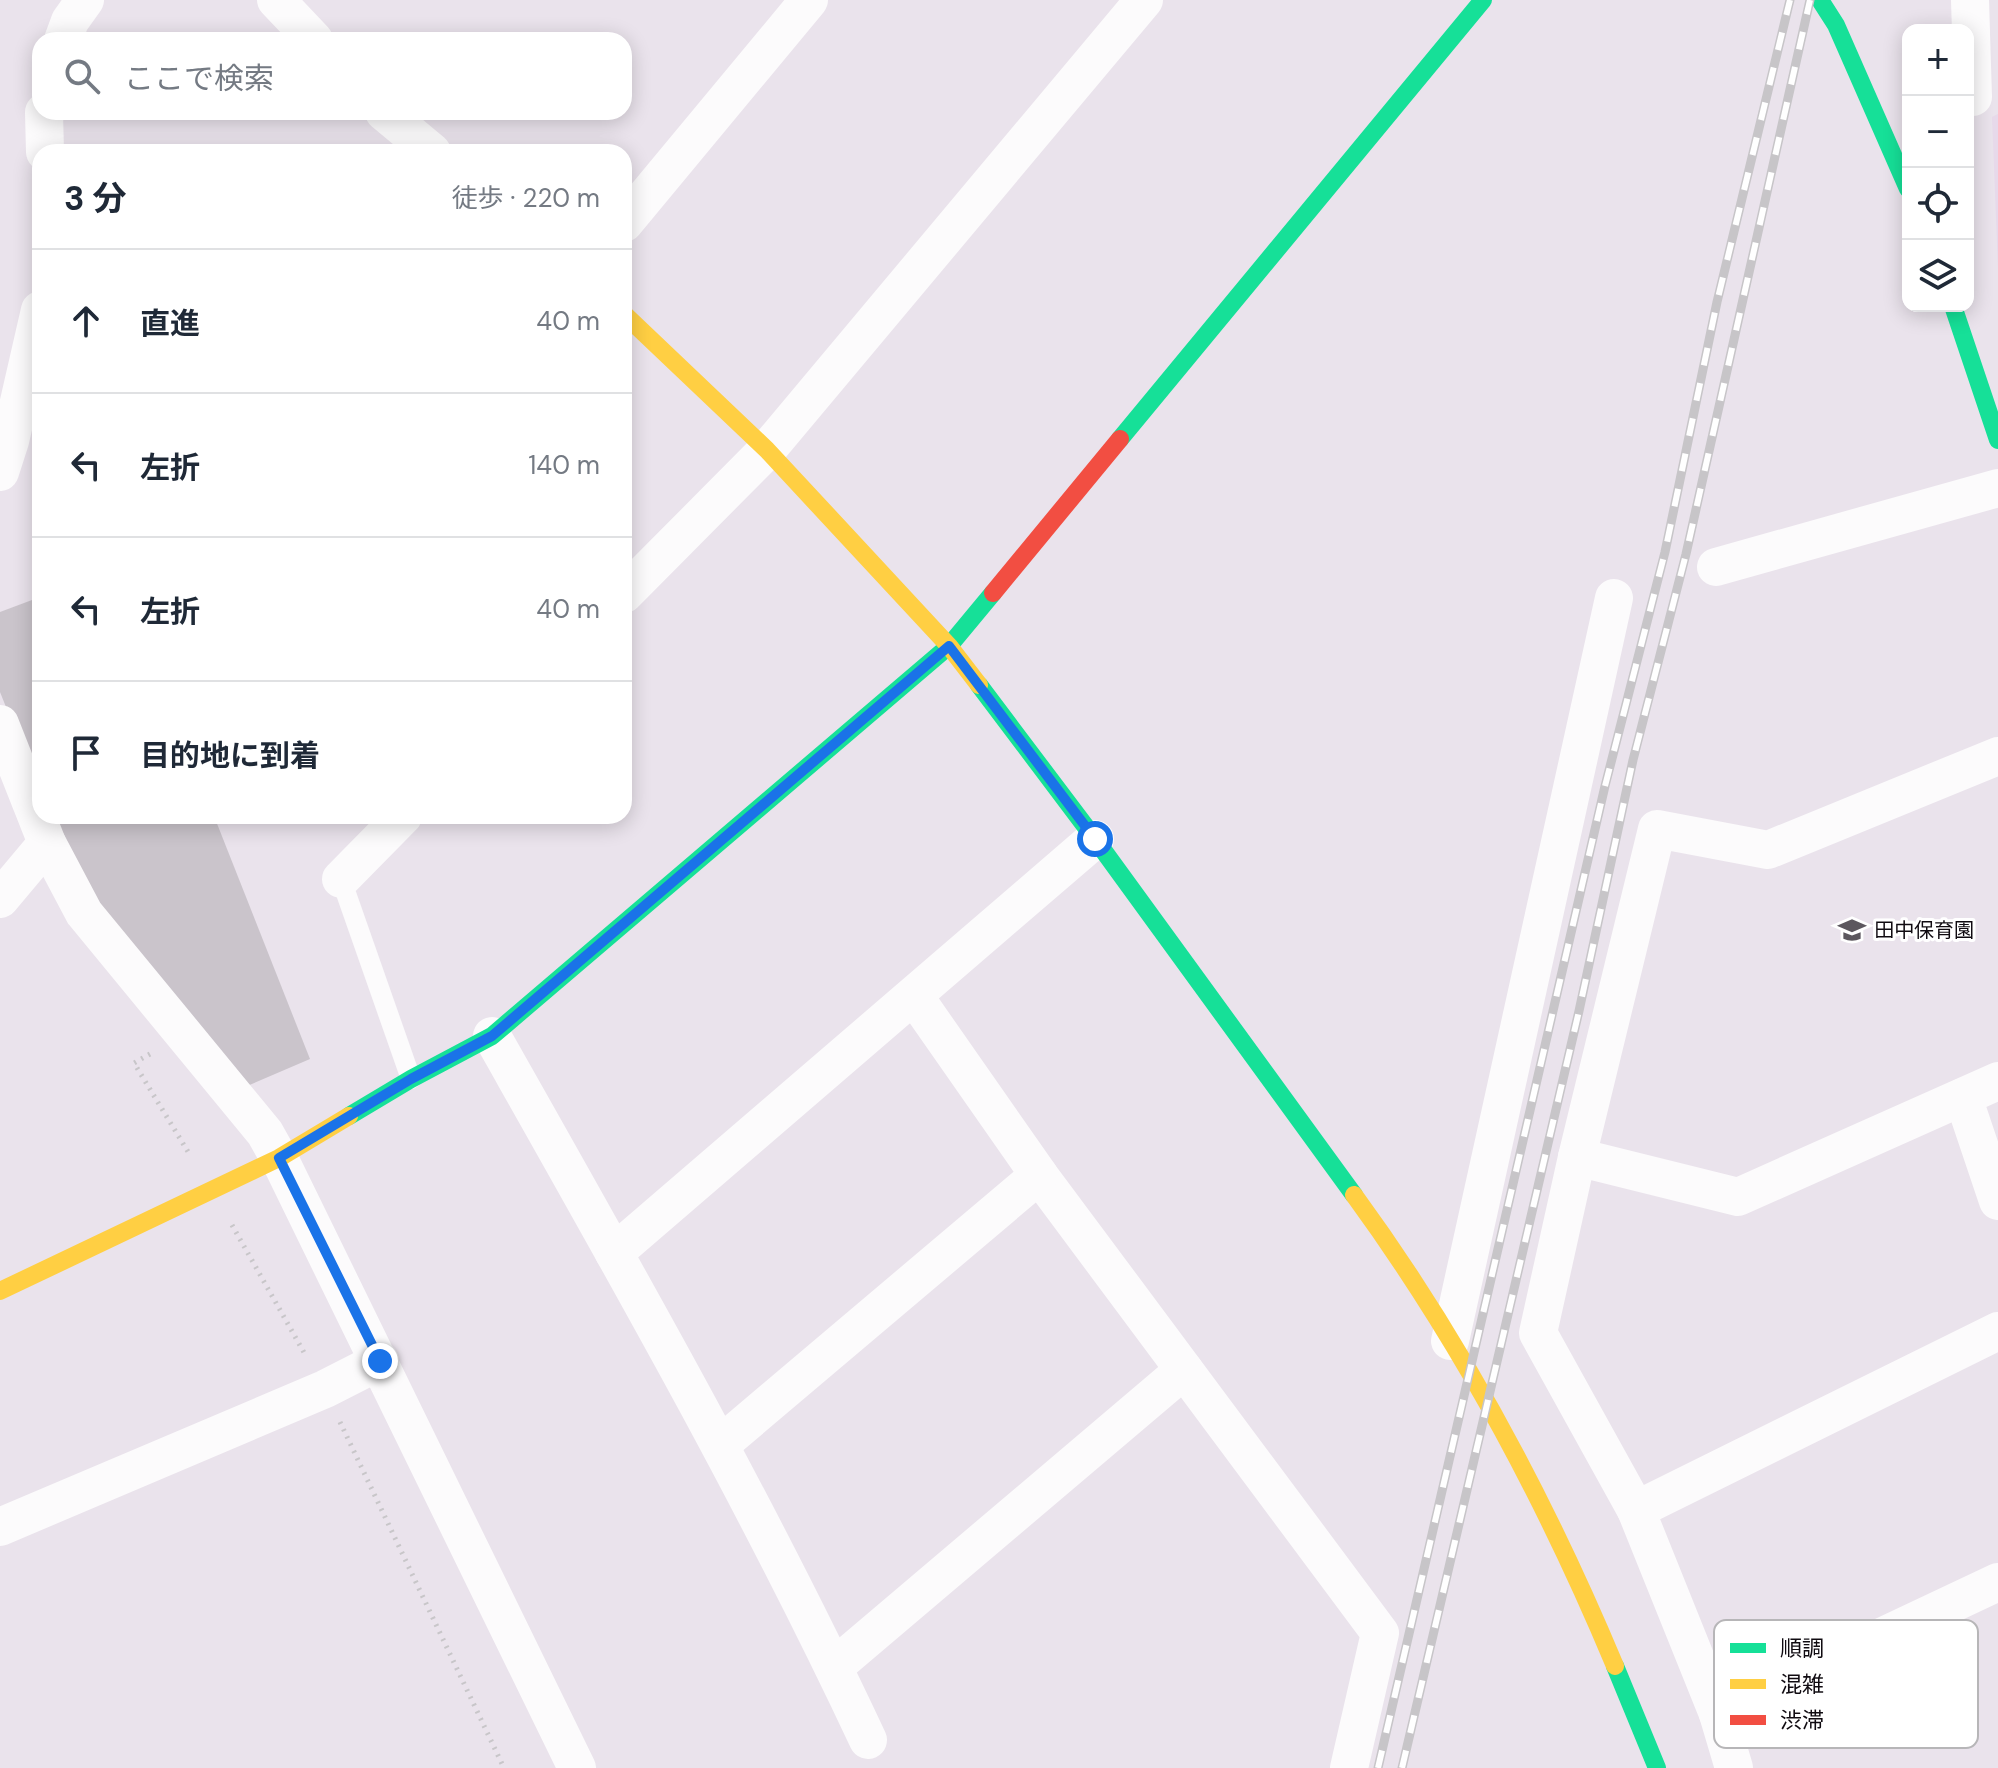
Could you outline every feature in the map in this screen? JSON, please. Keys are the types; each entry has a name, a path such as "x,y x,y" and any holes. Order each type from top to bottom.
{"street":[{"path":"66,32 85,0"},
{"path":"276,0 306,32"},
{"path":"632,213 809,0"},
{"path":"632,586 767,450 1144,0"},
{"path":"0,1291 279,1158 411,1079 492,1036 949,646 1483,0"},
{"path":"1820,0 1897,128 1904,168"},
{"path":"1970,0 1980,94"},
{"path":"44,120 45,144"},
{"path":"394,120 422,144"},
{"path":"1955,312 1998,440"},
{"path":"632,322 767,450 949,646 1095,839 1374,1222 1450,1341 1521,1465 1579,1581 1657,1768"},
{"path":"0,472 32,345"},
{"path":"1716,567 1998,488"},
{"path":"1450,1341 1614,598"},
{"path":"0,724 32,805"},
{"path":"1714,1704 1636,1510 1538,1333 1577,1157 1657,829 1768,850 1998,756"},
{"path":"39,824 84,913 265,1133 380,1361 577,1768"},
{"path":"341,879 395,824"},
{"path":"614,1253 1095,839"},
{"path":"0,899 47,843"},
{"path":"914,996 1039,1175 1380,1633 1349,1768"},
{"path":"492,1036 720,1445 868,1740"},
{"path":"1577,1157 1738,1197 1998,1081"},
{"path":"1963,1097 1998,1201"},
{"path":"720,1445 1039,1175"},
{"path":"1636,1510 1998,1331"},
{"path":"0,1527 325,1389 380,1361"},
{"path":"834,1667 1184,1370"},
{"path":"1917,1620 1998,1582"},
{"path":"1728,1748 1734,1768"}],"lane":[{"path":"341,879 411,1079"}],"shaded area":[{"path":"1998,114 1998,268 1992,117"}],"building":[{"path":"32,600 32,772 0,692 0,612"},
{"path":"53,824 217,824 310,1059 240,1089 99,913"}],"railway":[{"path":"1378,1768 1605,786 1665,552 1717,302 1790,0"},
{"path":"1402,1768 1579,1011 1633,760 1686,554 1810,0"}],"traffic: fast":[{"path":"1120,439 1483,0"},
{"path":"1820,0 1836,25 1902,175"},
{"path":"1955,312 1998,440"},
{"path":"349,1116 492,1036 949,646 993,593"},
{"path":"979,685 1354,1195"},
{"path":"1615,1666 1657,1768"}],"traffic: slow":[{"path":"632,322 767,450 949,646 979,685"},
{"path":"0,1291 279,1158 349,1116"},
{"path":"1354,1195 1430,1307 1498,1423 1560,1543 1615,1666"}],"traffic: jam":[{"path":"993,593 1120,439"}],"place":[{"name":"田中保育園","path":"1852,930"}],"route":[{"path":"380,1361 279,1158 411,1079 492,1036 949,646 1095,839"}]}
